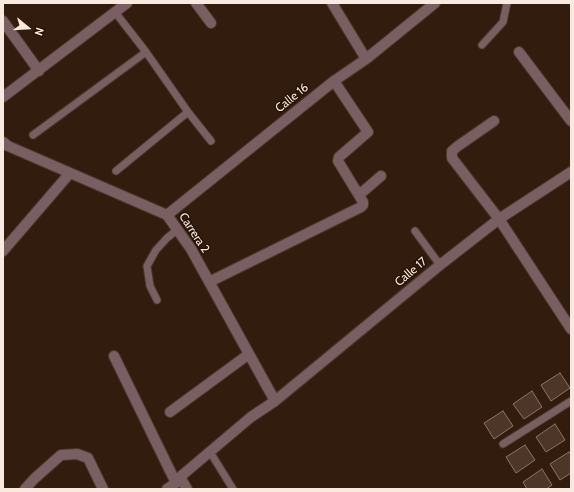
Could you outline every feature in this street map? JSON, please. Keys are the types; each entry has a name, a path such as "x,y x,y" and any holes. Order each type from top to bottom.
{"street":[{"path":"3,97 127,3"},
{"path":"196,3 211,23"},
{"path":"332,3 366,59"},
{"name":"Calle 16","path":"167,215 334,81 366,59 435,3"},
{"path":"3,21 39,71"},
{"path":"519,52 571,121"},
{"path":"209,282 361,208 363,205 359,194 338,161 339,156 368,132 334,81"},
{"path":"494,121 452,151 452,158 500,219 571,329"},
{"name":"Carrera 2","path":"5,147 167,215 191,249 275,401"},
{"name":"Calle 17","path":"174,483 251,417 275,401 440,265 500,219 571,172"},
{"path":"3,250 70,173"},
{"path":"359,194 381,176"},
{"path":"170,412 249,354"},
{"path":"114,356 174,483 187,489"},
{"path":"25,489 61,455 77,454 88,458 103,489"}],"lane":[{"path":"482,45 503,22 507,3"},
{"path":"115,12 211,141"},
{"path":"33,134 146,52"},
{"path":"116,171 188,112"},
{"path":"157,300 150,286 146,266 156,250 177,230"},
{"path":"415,231 440,265"},
{"path":"503,444 571,401"},
{"path":"210,452 233,489"}],"building":[{"path":"560,373 570,388 551,401 541,385"},
{"path":"532,391 542,407 524,419 513,404"},
{"path":"503,411 513,426 494,439 484,423"},
{"path":"555,424 565,440 546,452 536,437"},
{"path":"525,445 535,460 516,473 506,457"},
{"path":"569,452 571,455 571,473 560,480 550,464"},
{"path":"542,469 552,485 546,489 527,489 523,482"}]}
